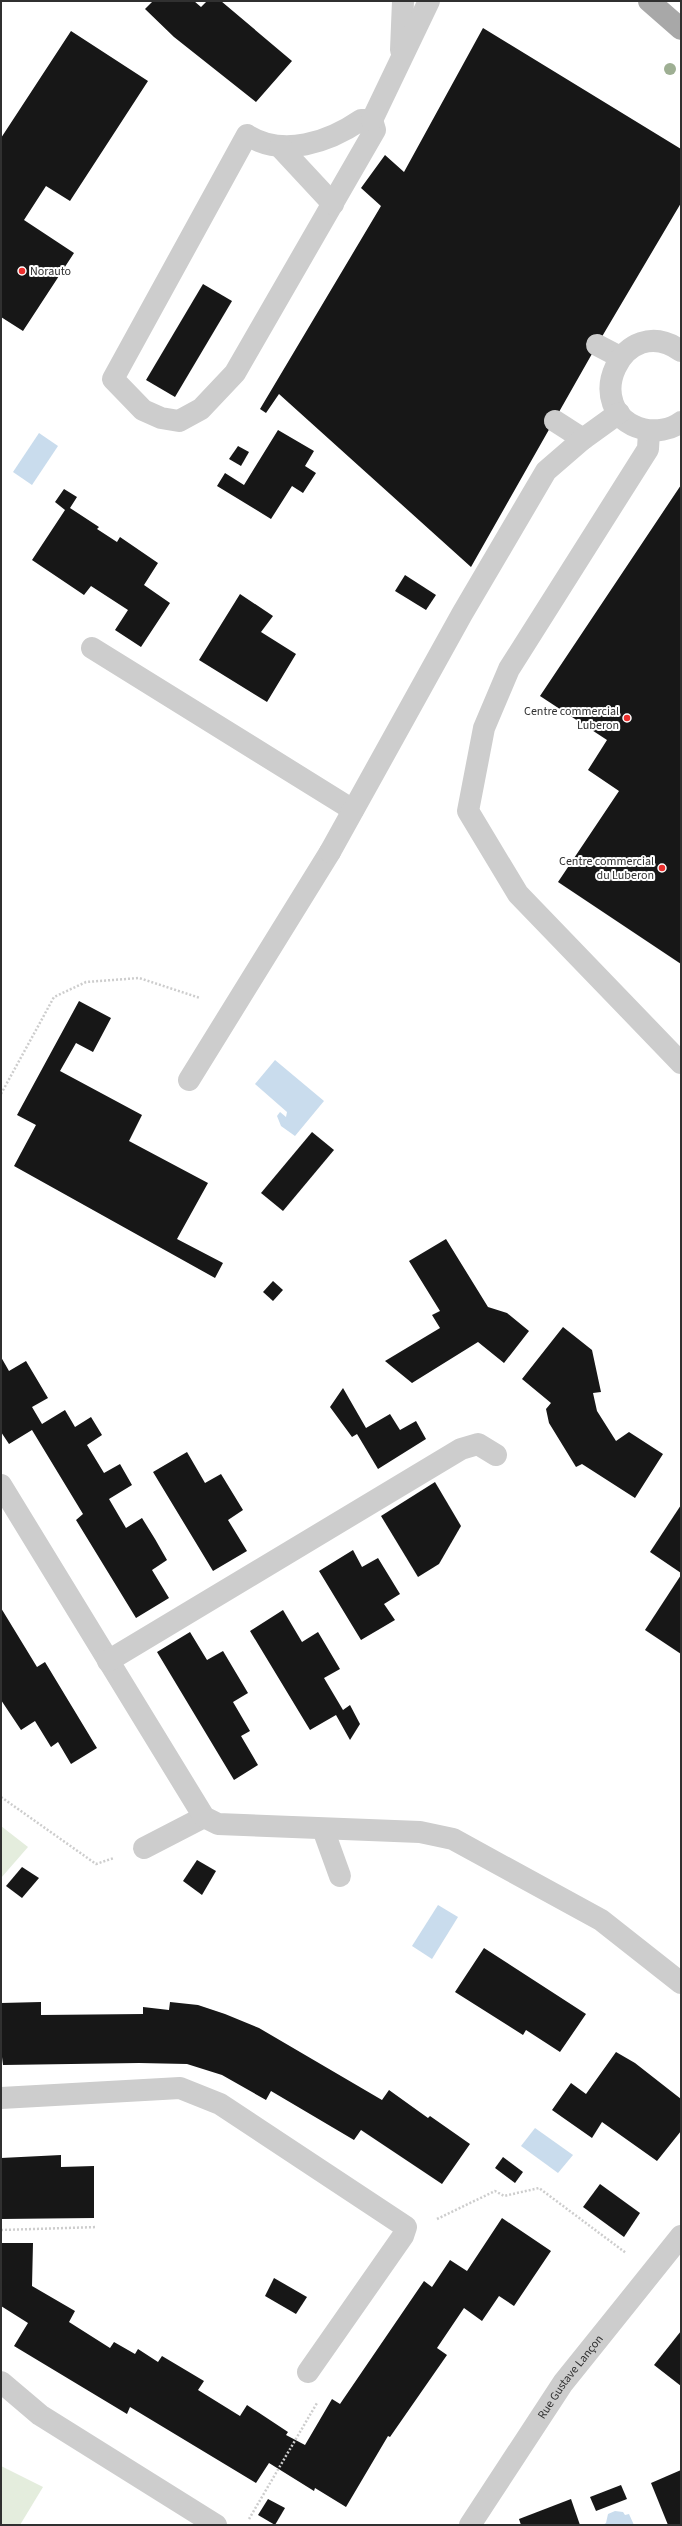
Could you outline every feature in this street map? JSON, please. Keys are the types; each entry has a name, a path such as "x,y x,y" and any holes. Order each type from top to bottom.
{"main road":[{"path":"650,1 681,28"}],"street":[{"path":"401,56 403,1"},
{"path":"372,120 361,120 342,133 322,140 280,147 256,141 247,135 113,379 143,410 161,418 180,420 201,409 235,373 264,319 333,204 375,130 372,120 401,56 429,1"},
{"path":"280,147 333,204"},
{"path":"680,423 665,429 649,431 637,428 619,413 612,399 610,385 613,370 620,357 631,348 643,343 660,342 681,351"},
{"path":"597,345 620,357"},
{"path":"189,1080 330,852 462,614 546,471 583,439 619,413"},
{"path":"554,421 583,439"},
{"path":"649,431 648,449 509,669 484,728 468,811 518,894 681,1063"},
{"path":"92,648 353,810"},
{"path":"108,1661 462,1450 478,1444 496,1456"},
{"path":"1,1485 204,1818 218,1824 420,1832 454,1839 601,1920 681,1984"},
{"path":"144,1848 204,1818"},
{"path":"323,1828 340,1876"},
{"path":"1,2098 180,2088 220,2104 406,2226 403,2236 308,2372"},
{"name":"Rue Gustave Lançon","path":"470,2525 563,2383 681,2236"},
{"path":"1,2382 40,2415 216,2525"}],"path":[{"path":"1,1094 54,997 86,982 139,978 233,1009"},
{"path":"1,1797 96,1864 144,1848"},
{"path":"403,2236 495,2191 504,2196 539,2188 652,2272"},
{"path":"1,2230 97,2227"},
{"path":"245,2525 317,2405 308,2372"}],"green space":[{"path":"1,1826 28,1847 1,1878"},
{"path":"1,2466 43,2487 20,2525 1,2525"}],"water":[{"path":"39,433 58,446 32,485 13,472"},
{"path":"275,1060 324,1101 295,1136 281,1126 277,1116 280,1112 286,1117 287,1112 255,1084"},
{"path":"438,1905 458,1917 432,1959 412,1946"},
{"path":"535,2128 573,2155 558,2173 521,2146"},
{"path":"615,2511 623,2512 625,2515 629,2514 634,2525 603,2525 606,2523 608,2514"}],"building":[{"path":"153,1 194,1 201,7 207,1 221,1 292,61 256,102 174,37 145,9"},
{"path":"483,28 681,149 681,203 597,345 471,567 279,394 266,413 260,409 381,206 361,188 385,155 404,172"},
{"path":"71,31 148,81 70,201 46,186 24,220 74,253 23,331 1,317 1,138"},
{"path":"203,284 232,301 175,397 146,380"},
{"path":"278,430 314,451 305,466 316,473 303,493 292,486 271,519 217,486 225,473 244,485"},
{"path":"238,446 249,452 241,466 229,459"},
{"name":"Centre commercial Luberon","path":"681,485 681,964 558,882 619,791 588,770 607,740 540,696"},
{"path":"64,489 77,497 70,508 99,527 97,529 117,542 120,537 158,563 144,585 170,603 141,647 115,630 128,610 91,586 84,595 32,560 65,510 55,502"},
{"path":"405,575 436,595 426,610 395,591"},
{"path":"240,594 273,616 261,632 296,654 267,702 199,660"},
{"path":"79,1001 111,1018 93,1052 76,1043 60,1071 142,1115 129,1141 208,1183 177,1239 223,1263 215,1278 14,1166 36,1125 17,1115"},
{"path":"312,1132 334,1150 283,1211 261,1193"},
{"path":"446,1239 488,1307 507,1313 529,1331 504,1363 478,1342 412,1383 385,1361 440,1328 432,1315 440,1311 409,1261"},
{"path":"273,1281 283,1290 273,1301 263,1292"},
{"path":"563,1327 592,1350 601,1392 593,1393 597,1411 616,1441 629,1432 663,1454 635,1498 582,1464 576,1467 549,1423 546,1409 551,1403 522,1379"},
{"path":"1,1357 9,1371 26,1361 48,1398 32,1407 42,1424 65,1410 75,1427 91,1417 102,1435 87,1445 104,1473 120,1464 132,1485 109,1499 126,1528 142,1518 155,1539 167,1560 152,1570 169,1598 136,1618 76,1520 83,1514 32,1430 9,1444 1,1432"},
{"path":"343,1388 366,1428 390,1414 400,1430 416,1421 426,1439 378,1469 357,1434 352,1437 330,1407"},
{"path":"187,1452 205,1483 221,1474 243,1510 228,1520 247,1551 213,1571 153,1472"},
{"path":"435,1482 461,1526 439,1564 418,1577 381,1516"},
{"path":"681,1505 681,1573 650,1552"},
{"path":"353,1550 362,1567 378,1558 400,1594 384,1604 395,1620 361,1640 319,1571"},
{"path":"681,1575 681,1654 645,1630"},
{"path":"1,1608 37,1667 45,1662 97,1748 71,1764 58,1742 51,1747 35,1721 21,1730 1,1700"},
{"path":"283,1610 302,1642 318,1632 340,1669 324,1678 343,1710 350,1705 360,1724 350,1740 336,1715 310,1730 250,1631"},
{"path":"190,1632 207,1660 223,1651 248,1693 233,1702 250,1731 241,1736 258,1765 234,1780 157,1652"},
{"path":"197,1860 216,1871 202,1895 183,1881"},
{"path":"22,1867 39,1878 22,1898 6,1886"},
{"path":"484,1948 586,2014 560,2052 526,2030 523,2035 455,1992"},
{"path":"41,2002 41,2015 143,2014 143,2007 169,2010 170,2002 198,2005 259,2028 382,2100 389,2090 428,2118 430,2116 470,2144 442,2184 361,2130 354,2140 271,2091 266,2100 222,2075 187,2064 139,2063 3,2065 1,2049 1,2003"},
{"path":"616,2052 635,2063 681,2099 681,2131 657,2161 602,2122 592,2138 552,2110 571,2083 586,2094"},
{"path":"61,2155 61,2167 94,2166 94,2218 1,2219 1,2158"},
{"path":"503,2157 523,2172 515,2183 495,2168"},
{"path":"600,2184 640,2213 624,2237 583,2207"},
{"path":"502,2218 551,2251 514,2306 499,2296 482,2321 464,2308 437,2348 447,2355 390,2437 388,2436 346,2507 315,2488 314,2491 269,2463 256,2483 130,2407 127,2414 14,2346 28,2323 1,2306 1,2243 33,2243 32,2286 75,2311 69,2322 110,2348 114,2342 135,2354 138,2349 158,2362 162,2356 204,2381 198,2390 240,2416 247,2405 288,2432 286,2435 305,2445 332,2399 340,2404 424,2281 432,2287 450,2260 467,2271"},
{"path":"274,2278 307,2297 296,2314 265,2296"},
{"path":"681,2331 681,2386 654,2365"},
{"path":"681,2470 681,2525 668,2525 651,2483"},
{"path":"621,2485 627,2499 596,2511 590,2497"},
{"path":"268,2499 285,2508 275,2525 258,2515"},
{"path":"571,2499 580,2525 521,2525 519,2519"}],"place":[{"name":"Norauto","path":"22,271"},
{"name":"Centre commercial Luberon","path":"627,718"},
{"name":"Centre commercial du Luberon","path":"662,868"}]}
